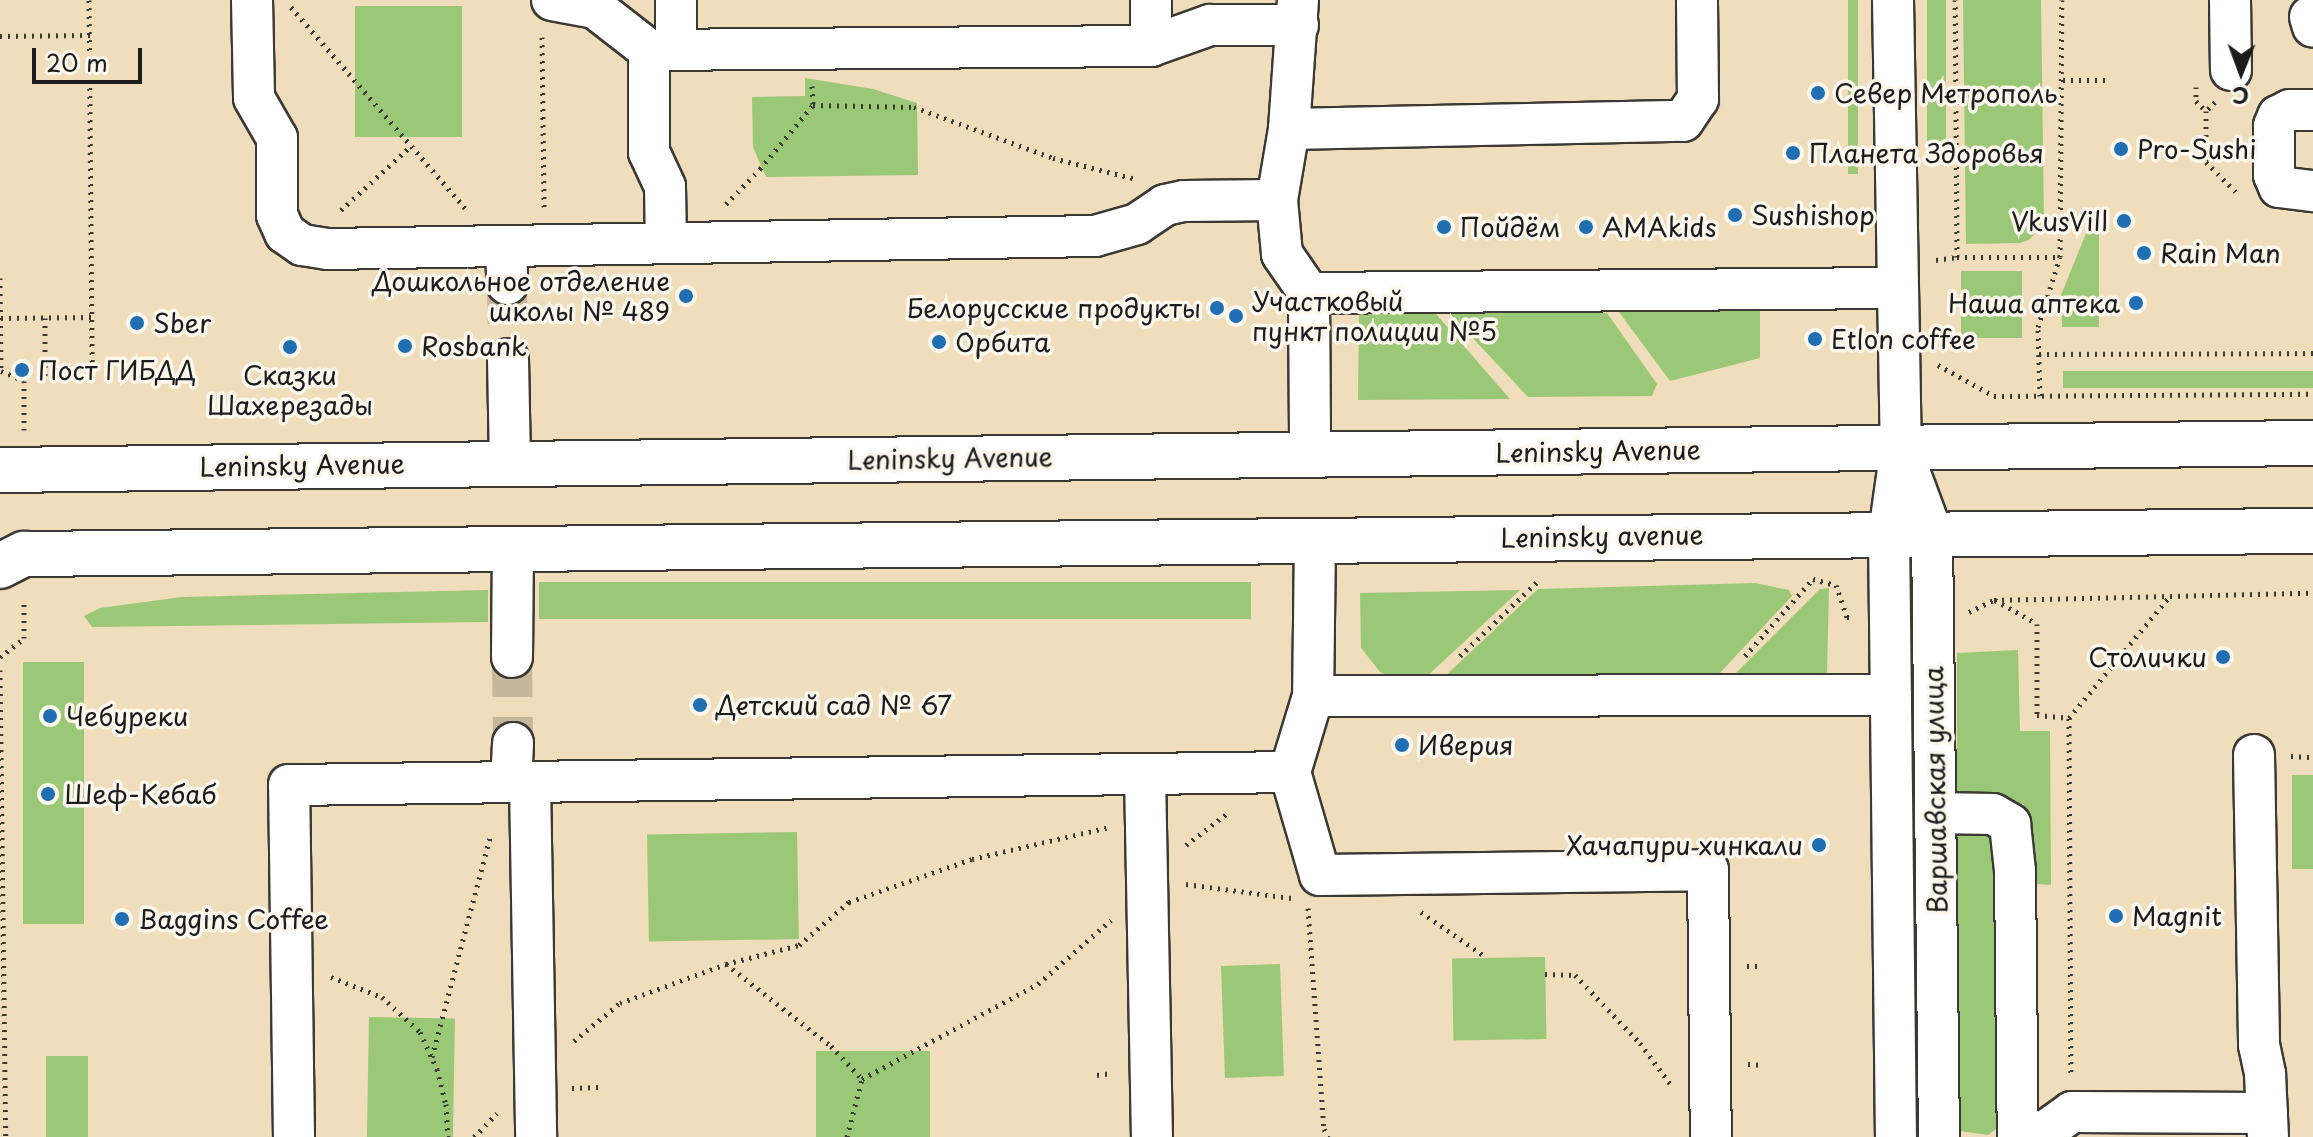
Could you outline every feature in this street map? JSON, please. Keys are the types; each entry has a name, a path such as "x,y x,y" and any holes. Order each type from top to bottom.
{"main road":[{"path":"1901,448 2313,443"},
{"name":"Leninsky Avenue","path":"0,470 1901,448"},
{"path":"1932,533 2313,531"},
{"name":"Leninsky avenue","path":"513,548 1932,533"},
{"path":"0,566 24,554 513,548"}],"street":[{"path":"252,0 254,98 277,138 277,215 285,233 302,245 506,265 677,241 1095,236 1137,224 1165,205 1184,201 1277,200"},
{"path":"676,0 663,49 649,152 665,187 677,241"},
{"path":"1151,0 1151,46"},
{"path":"1289,129 1683,121 1698,99 1697,0"},
{"name":"Варшавская улица","path":"1893,0 1901,448 1889,533 1896,1137"},
{"path":"2230,0 2231,70"},
{"path":"547,15 595,8 663,49 812,49 1151,46 1210,25 1298,13 1289,129 1277,200 1282,254 1309,293 1310,455"},
{"path":"2313,110 2290,110 2278,116 2274,126 2274,175 2279,187 2313,191"},
{"path":"1309,293 1896,288"},
{"path":"508,359 510,463"},
{"name":"Варшавская улица","path":"1901,448 1932,533 1939,1137"},
{"path":"1315,540 1313,696 1290,772 1314,887 1368,875 1708,870 1711,1137"},
{"path":"512,657 513,548"},
{"path":"1313,696 1891,695"},
{"path":"513,743 521,783 536,1137"},
{"path":"2037,1137 2072,1112 2268,1125 2259,1045 2254,755"},
{"path":"294,1137 289,785 1290,772"},
{"path":"1145,775 1152,1137"},
{"path":"1935,813 1993,814 2010,824 2015,871 2018,1137"}],"path":[{"path":"89,0 92,380"},
{"path":"285,0 472,216"},
{"path":"1955,0 1957,257"},
{"path":"2040,396 2038,327 2060,257 2062,0"},
{"path":"544,223 547,15"},
{"path":"0,36 90,35"},
{"path":"677,241 760,169 813,105 812,49"},
{"path":"2063,80 2107,80"},
{"path":"2196,88 2196,101 2206,111"},
{"path":"813,105 914,107 1053,158 1160,186 1165,205"},
{"path":"332,217 411,146"},
{"path":"1936,272 1936,257 2060,257"},
{"path":"0,278 1,371 24,381"},
{"path":"1,318 92,317"},
{"path":"45,318 45,381"},
{"path":"1937,349 1937,364 1994,396 2313,394"},
{"path":"2039,354 2313,353"},
{"path":"1797,575 1813,575 1836,585 1847,617"},
{"path":"1710,696 1813,575"},
{"path":"1522,581 1553,580"},
{"path":"1958,617 1994,600 2313,593"},
{"path":"2072,1112 2069,718 2171,595"},
{"path":"1994,600 2037,624 2037,715 2069,718"},
{"path":"0,657 24,638"},
{"path":"0,670 6,1137"},
{"path":"432,1057 500,795 521,783"},
{"path":"847,1137 862,1079 1038,984 1114,917 1148,879 1193,838 1236,807"},
{"path":"474,1137 534,1074 620,1003 726,964 799,945 849,902 972,859 1074,832 1146,821"},
{"path":"1368,875 1486,957"},
{"path":"1148,879 1314,887 1324,1129 1328,1137"},
{"path":"726,964 831,1046 862,1079"},
{"path":"291,967 316,972 382,997 420,1032 432,1057 446,1104 448,1137"},
{"path":"1545,974 1575,975 1640,1043 1674,1090"}],"green space":[{"path":"1848,0 1858,0 1858,174 1848,174"},
{"path":"1927,0 1946,0 1946,155 1927,155"},
{"path":"1963,0 2041,0 2044,224 2029,240 2020,243 1966,244"},
{"path":"355,6 462,6 462,137 355,137"},
{"path":"805,78 873,89 917,103 918,175 766,177 753,147 752,97 805,96"},
{"path":"2089,226 2099,234 2099,327 2062,327 2061,295"},
{"path":"1961,271 2022,271 2022,338 1961,338"},
{"path":"1760,310 1760,358 1670,381 1619,312"},
{"path":"1449,313 1607,313 1657,384 1652,396 1528,397"},
{"path":"1359,314 1436,314 1510,399 1358,400"},
{"path":"2063,371 2313,371 2313,388 2063,388"},
{"path":"539,582 1251,582 1251,619 539,619"},
{"path":"1755,583 1789,590 1792,596 1718,675 1443,678 1538,589"},
{"path":"1829,588 1827,674 1734,675 1820,589"},
{"path":"488,590 488,622 92,627 84,616 100,608 182,597"},
{"path":"1520,590 1424,679 1392,678 1380,672 1361,648 1360,593"},
{"path":"2018,650 2020,731 2050,731 2051,885 2035,884 2025,871 2024,804 1966,803 1957,798 1957,653"},
{"path":"23,662 84,662 84,924 23,924"},
{"path":"2292,775 2313,775 2313,869 2292,869"},
{"path":"1964,825 1999,837 2000,1126 1988,1135 1960,1131 1957,831"},
{"path":"797,832 799,939 649,942 647,835"},
{"path":"1545,957 1546,1039 1453,1041 1452,959"},
{"path":"1280,964 1284,1076 1225,1078 1221,966"},
{"path":"369,1017 455,1019 453,1137 367,1137"},
{"path":"816,1051 930,1051 930,1137 816,1137"},
{"path":"46,1056 88,1056 88,1137 46,1137"}],"tunnel":[{"path":"507,284 508,359"},
{"path":"512,657 513,743"}],"place":[{"name":"Север Метрополь","path":"1818,93"},
{"name":"Pro-Sushi","path":"2121,149"},
{"name":"Планета Здоровья","path":"1793,153"},
{"name":"Sushishop","path":"1735,215"},
{"name":"VkusVill","path":"2124,221"},
{"name":"Пойдём","path":"1444,227"},
{"name":"AMAkids","path":"1586,227"},
{"name":"Rain Man","path":"2144,253"},
{"name":"Дошкольное отделение школы № 489","path":"686,296"},
{"name":"Наша аптека","path":"2136,303"},
{"name":"Белорусские продукты","path":"1217,308"},
{"name":"Участковый пункт полиции №5","path":"1236,316"},
{"name":"Sber","path":"137,323"},
{"name":"Etlon coffee","path":"1815,339"},
{"name":"Орбита","path":"939,342"},
{"name":"Rosbank","path":"405,346"},
{"name":"Сказки Шахерезады","path":"290,347"},
{"name":"Пост ГИБДД","path":"22,370"},
{"name":"Столички","path":"2223,657"},
{"name":"Детский сад № 67","path":"700,705"},
{"name":"Чебуреки","path":"50,716"},
{"name":"Иверия","path":"1402,745"},
{"name":"Шеф-Кебаб","path":"48,794"},
{"name":"Хачапури хинкали","path":"1819,845"},
{"name":"Magnit","path":"2116,916"},
{"name":"Baggins Coffee","path":"122,919"}]}
